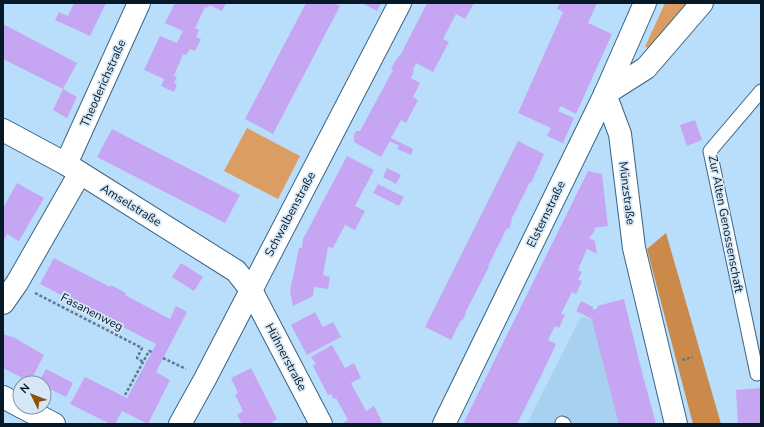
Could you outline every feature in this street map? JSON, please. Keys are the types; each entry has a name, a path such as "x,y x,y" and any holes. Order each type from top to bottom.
{"street":[{"name":"Theoderichstraße","path":"3,303 17,284 73,168 139,3"},
{"name":"Schwalbenstraße","path":"180,424 205,379 400,3"},
{"name":"Elsternstraße","path":"444,424 605,94 645,3"},
{"path":"605,94 646,68 702,3"},
{"name":"Münzstraße","path":"605,94 620,134 634,248 676,424"},
{"name":"Amselstraße","path":"3,130 73,168 236,271 250,290"},
{"name":"Hühnerstraße","path":"250,290 320,424"},
{"path":"3,397 12,402"},
{"path":"37,415 54,424"}],"lane":[{"name":"Zur Alten Genossenschaft","path":"757,374 710,151 761,91"}],"path":[{"name":"Fasanenweg","path":"17,284 142,348 137,358 143,362"},
{"path":"125,395 149,351 152,352"}],"shaded area":[{"path":"665,3 686,3 649,48 645,47"},
{"path":"247,128 300,156 278,199 224,171"},
{"path":"666,233 721,424 693,424 647,249"},
{"path":"627,312 656,424 527,424 581,317 594,320"}],"building":[{"path":"74,3 106,3 90,36 55,20 59,12 68,16"},
{"path":"175,3 226,3 222,11 209,5 208,8 205,7 195,28 199,30 196,37 201,39 195,51 190,49 186,55 183,54 174,76 177,77 174,83 177,85 174,92 161,86 164,79 144,70 160,36 177,43 183,31 165,23"},
{"path":"306,3 333,3 340,6 273,134 245,119"},
{"path":"362,3 381,3 377,11"},
{"path":"427,3 474,3 465,19 456,14 443,39 449,42 433,72 416,63 413,70 414,71 411,78 420,83 413,97 418,100 406,123 401,120 391,138 413,149 411,155 397,149 399,146 390,141 381,157 354,142 354,136 356,131 360,131 393,70 391,69 395,61 401,54"},
{"path":"560,3 597,3 588,23 612,34 576,114 561,106 558,111 574,118 563,143 547,136 551,128 518,113 563,12 557,9"},
{"path":"3,24 77,63 63,89 3,59"},
{"path":"63,89 77,97 67,118 53,110"},
{"path":"695,120 702,140 687,146 680,125"},
{"path":"112,129 240,195 225,223 97,157"},
{"path":"518,141 544,154 531,183 530,182 511,220 509,229 507,228 465,313 466,314 462,321 461,320 451,340 425,327"},
{"path":"347,156 374,170 355,206 365,211 355,230 345,225 333,248 328,247 323,275 330,277 328,289 314,287 313,296 293,306 290,291 299,248 302,248 303,239"},
{"path":"387,168 401,175 396,184 383,177"},
{"path":"588,171 602,174 608,226 594,228 595,231 589,238 595,241 597,254 587,249 578,270 582,272 578,280 582,281 576,294 572,292 561,314 565,315 559,328 555,326 548,340 556,344 541,376 517,424 463,424"},
{"path":"17,183 44,198 19,241 7,234 3,242 3,208"},
{"path":"378,184 404,197 399,206 373,193"},
{"path":"54,258 110,287 111,285 126,293 125,295 170,319 176,306 187,312 156,372 170,380 148,424 122,411 115,424 110,424 70,404 85,377 127,398 156,344 40,284"},
{"path":"181,263 203,277 194,291 172,277"},
{"path":"624,299 656,424 619,424 592,321 594,320 576,311 581,301 593,307 593,310 598,308 597,306"},
{"path":"315,312 323,327 333,322 341,337 307,355 291,325"},
{"path":"3,334 15,338 44,355 34,375 16,375 3,368"},
{"path":"332,345 345,368 354,363 361,378 351,383 366,411 374,406 383,424 341,424 348,420 336,398 334,399 331,394 328,395 313,366 316,364 311,357"},
{"path":"251,368 277,419 269,424 242,424 237,415 243,411 235,395 238,393 231,378"},
{"path":"46,369 73,383 66,397 52,390 52,375 43,375"},
{"path":"761,388 761,424 738,424 736,390"}]}
